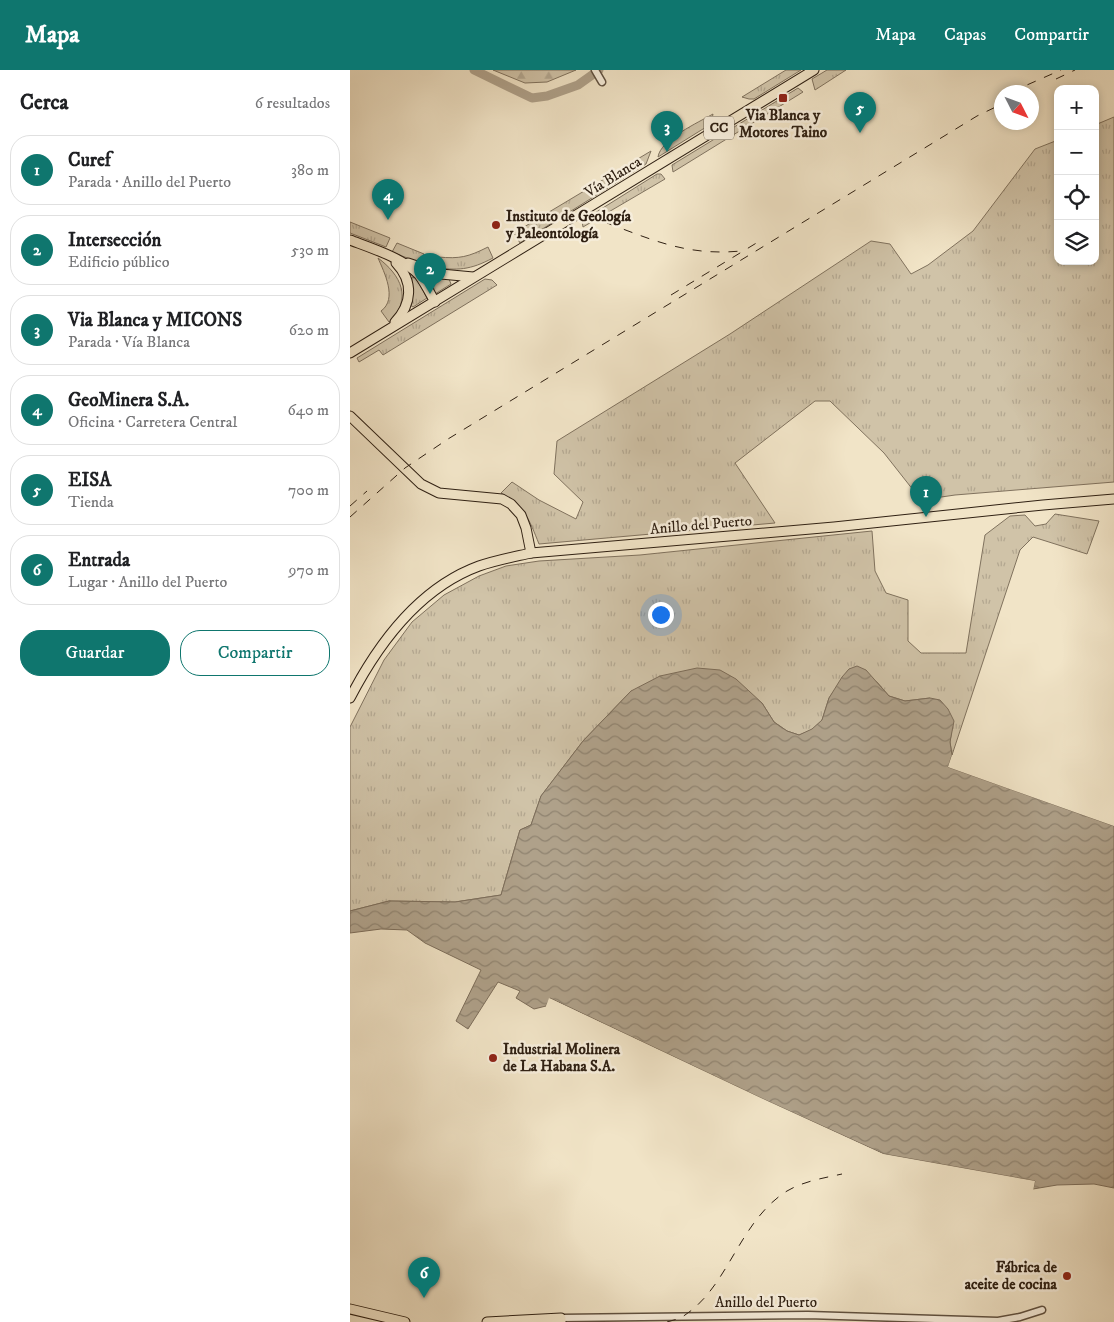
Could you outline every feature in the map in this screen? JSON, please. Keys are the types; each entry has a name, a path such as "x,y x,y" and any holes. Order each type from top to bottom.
{"main road":[{"name":"Vía Blanca","path":"350,353 814,70"},
{"path":"350,240 440,274 474,277"},
{"path":"384,254 416,273 435,302"},
{"path":"384,254 402,269 409,286 406,308 389,330"},
{"path":"350,416 421,484 439,493 502,499 511,504 521,515 526,528 531,553"},
{"name":"Anillo del Puerto","path":"350,698 371,661 390,635 413,609 429,596 460,575 478,567 531,553 834,527 1114,499"},
{"path":"350,1309 405,1322"},
{"name":"Anillo del Puerto","path":"487,1322 561,1320"}],"street":[{"path":"595,70 602,82"},
{"name":"Anillo del Puerto","path":"561,1320 808,1316 998,1321 1014,1319 1042,1310"}],"green space":[{"path":"493,70 576,70 547,82 525,83"},
{"path":"786,70 801,70 754,99 742,97"},
{"path":"827,70 846,70 815,90 812,79"},
{"path":"798,88 803,92 673,172 672,165"},
{"path":"713,114 711,124 658,157 665,144"},
{"path":"1114,117 1114,482 955,495 921,500 884,453 830,401 815,401 735,463 775,523 539,544 525,514 516,503 501,493 512,482 539,500 576,519 583,502 554,474 557,441 730,334 871,241 890,244 911,274 928,265 973,231 1035,149 1054,142 1054,265 1099,265 1099,123"},
{"path":"651,151 646,164 520,243 514,233"},
{"path":"657,174 661,174 665,179 583,227 582,221"},
{"path":"350,222 390,238 386,247 350,233"},
{"path":"397,243 424,254 420,263 392,252"},
{"path":"488,247 493,258 477,265 457,269 432,267 438,257 452,258 464,256"},
{"path":"378,258 393,272 401,288 401,305 389,322 381,311 389,300 389,293 386,278"},
{"path":"424,273 449,279 451,284 435,294"},
{"path":"412,277 416,278 427,298 413,307 410,305"},
{"path":"485,279 492,280 497,285 383,355 379,350 359,362 357,358"},
{"path":"1055,514 1099,521 1087,554 1033,537 1020,550 952,755 950,742 953,721 930,698 905,701 889,696 877,682 849,669 829,698 822,720 812,730 799,735 787,731 774,722 762,703 631,691 583,741 541,796 531,825 520,830 501,895 455,902 389,901 350,911 350,727 384,660 412,622 444,595 479,576 506,566 539,561 640,555 872,531 875,571 886,593 908,600 908,641 921,653 966,653 985,535 1010,516 1025,515 1035,526 1046,524"}],"water":[{"path":"857,666 866,670 889,696 905,701 930,698 940,700 948,709 954,721 950,742 952,755 948,767 1114,826 1114,1188 1094,1184 1057,1185 1033,1189 1035,1181 884,1154 550,998 546,1006 534,1009 516,998 520,991 498,982 468,1029 456,1021 481,970 425,943 407,930 381,929 350,933 350,911 389,901 455,902 501,895 520,830 531,825 541,796 583,741 631,691 660,676 697,668 720,670 736,679 762,703 774,722 787,731 799,735 812,729 822,720 829,698 842,677 849,669"}],"pier":[{"path":"952,755 954,755 951,766 1114,823 1114,826 948,767"},
{"path":"549,998 883,1154 1035,1181 1033,1191 1031,1189 1032,1183 883,1156 762,1102 551,1001 548,1007 546,1006"}],"waterway":[{"path":"474,70 532,98 547,96 578,85 599,70"}],"railway":[{"path":"1027,85 1061,70"},
{"path":"1056,79 1075,70"},
{"path":"350,517 405,468 448,439 977,116 994,108"},
{"path":"607,223 672,246 704,251 741,251"},
{"path":"671,295 763,239"},
{"path":"350,506 367,491"},
{"path":"667,1322 683,1316 700,1303 713,1288 757,1219 771,1204 787,1191 800,1185 842,1174"}],"place":[{"name":"Via Blanca y Motores Taino","path":"783,98"},
{"name":"EISA","path":"860,133"},
{"name":"Via Blanca y MICONS","path":"667,152"},
{"name":"GeoMinera S.A.","path":"388,220"},
{"name":"Instituto de Geología y Paleontología","path":"496,225"},
{"name":"Intersección","path":"430,294"},
{"name":"Curef","path":"926,517"},
{"name":"Industrial Molinera de La Habana S.A.","path":"493,1058"},
{"name":"Fábrica de aceite de cocina","path":"1067,1276"},
{"name":"Entrada","path":"424,1298"}]}
